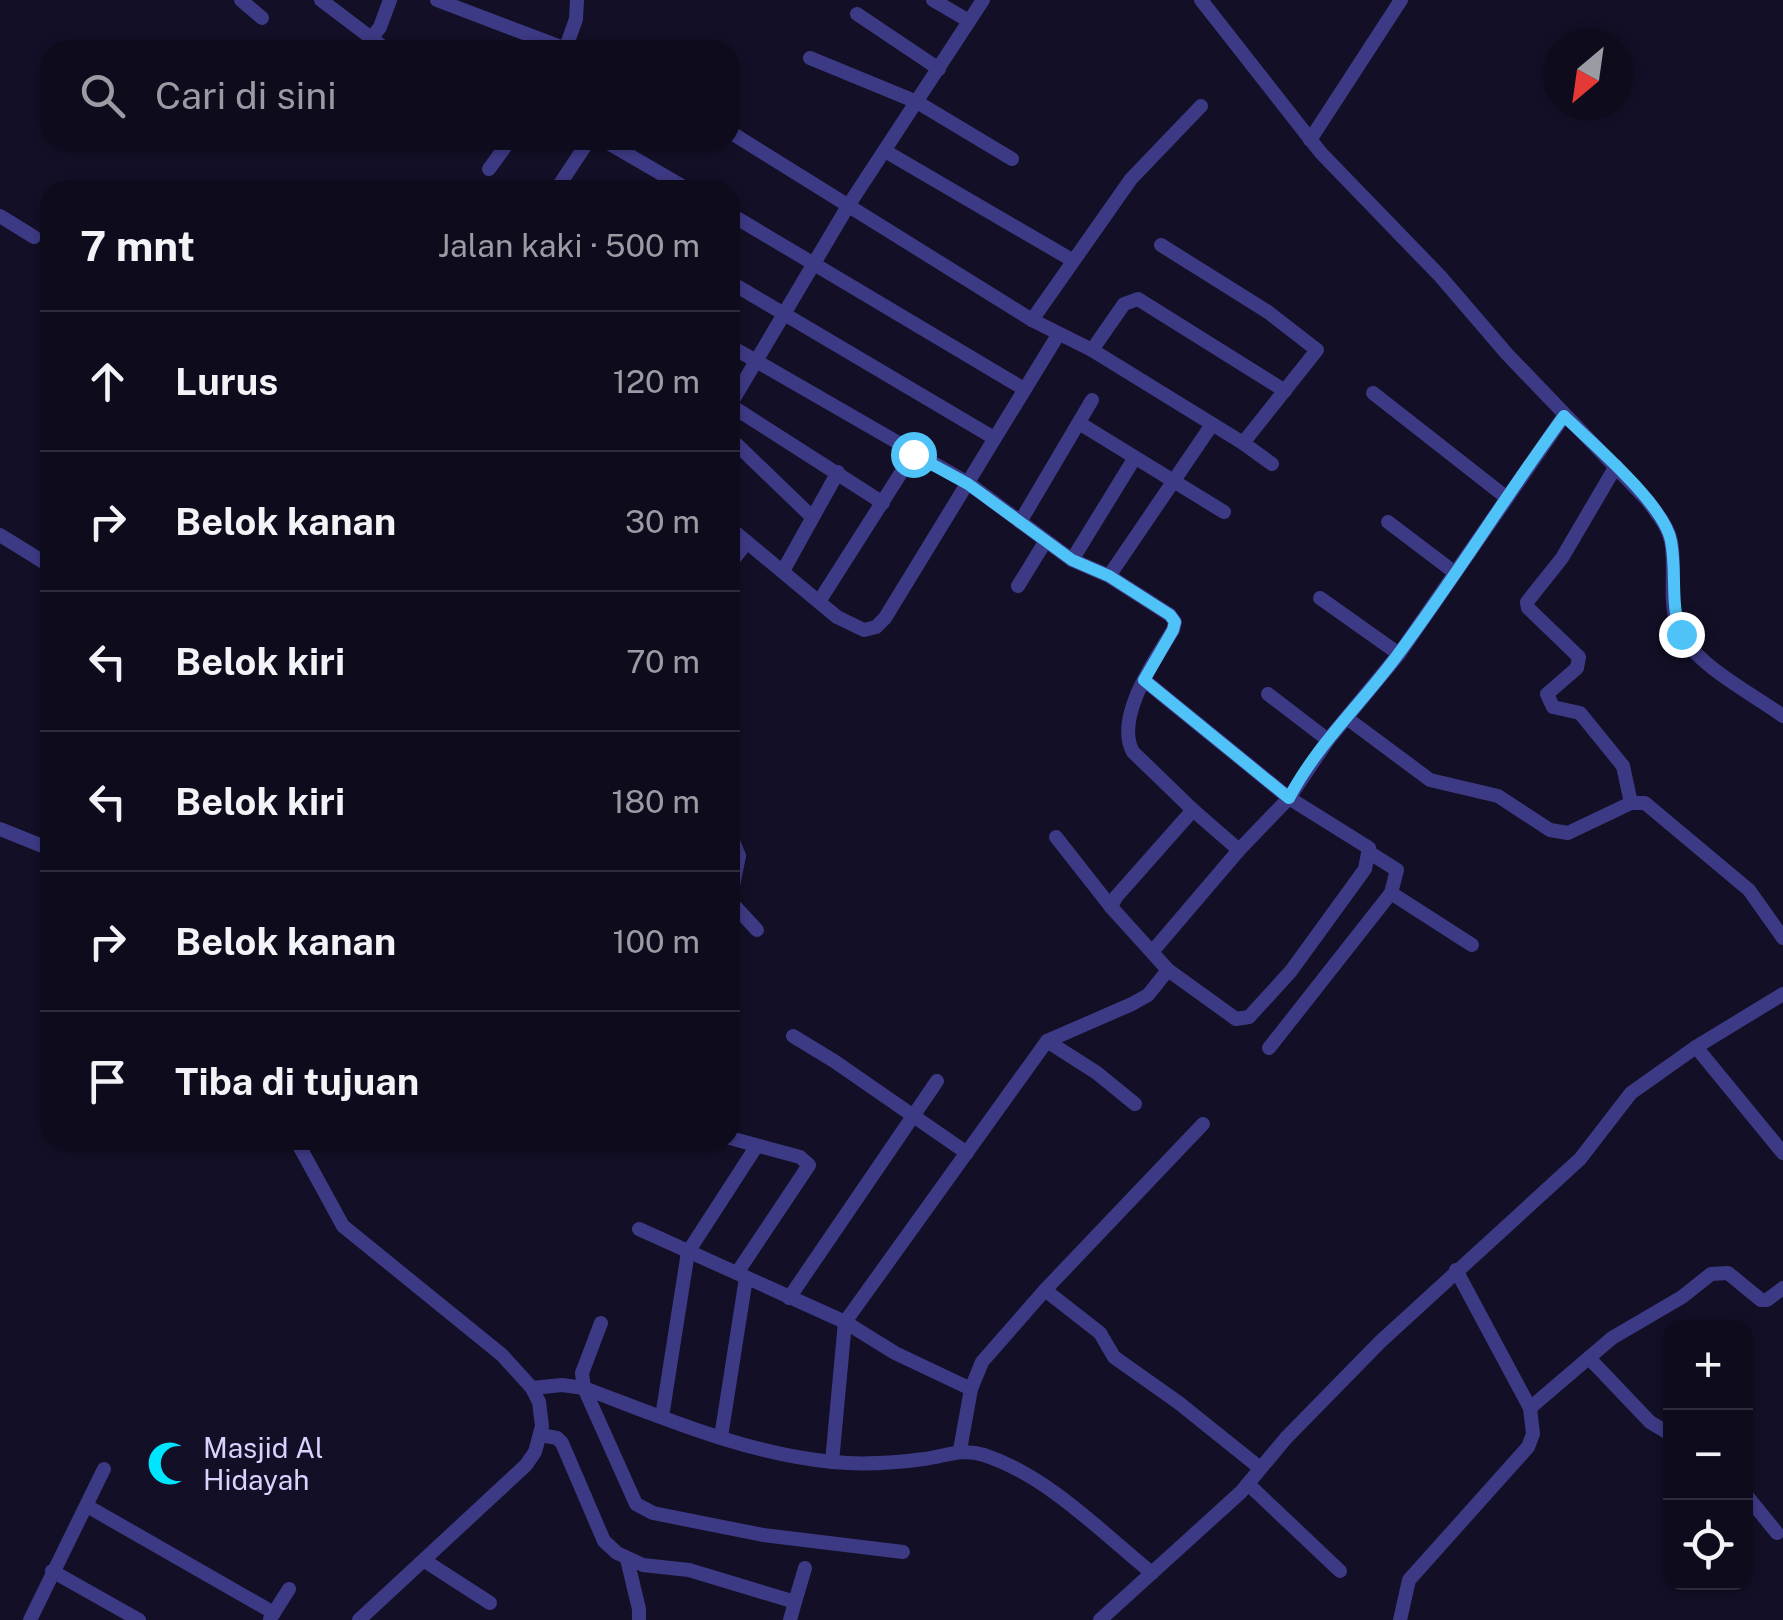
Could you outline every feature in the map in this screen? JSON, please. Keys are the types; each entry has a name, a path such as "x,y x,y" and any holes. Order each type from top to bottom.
{"street":[{"path":"241,0 262,18"},
{"path":"321,0 371,39 390,0"},
{"path":"437,0 541,40"},
{"path":"570,40 576,0"},
{"path":"933,0 969,22"},
{"path":"740,388 848,206 983,0"},
{"path":"1202,0 1310,140 1440,276 1564,416 1616,466 1666,526 1671,541 1674,617 1692,650 1783,716"},
{"path":"1310,140 1402,0"},
{"path":"857,14 939,69"},
{"path":"810,58 918,102 1012,159"},
{"path":"1032,320 1131,179 1201,106"},
{"path":"740,138 1032,320 1092,350 1272,464"},
{"path":"489,169 503,150"},
{"path":"567,180 584,150"},
{"path":"620,150 672,180"},
{"path":"885,152 1072,260"},
{"path":"0,216 34,238"},
{"path":"740,220 1024,389"},
{"path":"1160,244 1268,312 1317,350 1242,444"},
{"path":"740,288 994,438"},
{"path":"1092,350 1124,304 1138,299 1285,391"},
{"path":"740,536 850,626 864,630 876,626 885,618 1058,335"},
{"path":"740,352 968,484 1072,560 1109,576 1170,615 1175,622 1137,692 1128,744 1193,810 1240,850"},
{"path":"1373,393 1507,498"},
{"path":"1020,522 1092,400"},
{"path":"740,411 882,503"},
{"path":"1152,952 1289,798 1328,740 1398,654 1564,416"},
{"path":"1079,424 1224,512"},
{"path":"1109,576 1211,426"},
{"path":"740,448 812,517"},
{"path":"820,600 913,454"},
{"path":"1072,560 1134,459"},
{"path":"1616,466 1562,558 1527,602 1528,608 1579,658 1577,668 1552,687 1548,700 1553,707 1580,713 1624,766 1632,803"},
{"path":"783,572 838,472"},
{"path":"1388,522 1454,572"},
{"path":"0,534 40,560"},
{"path":"740,551 747,542"},
{"path":"1018,586 1045,542"},
{"path":"1320,598 1398,654"},
{"path":"1144,680 1289,798 1397,870 1390,893 1269,1048"},
{"path":"1268,694 1328,740"},
{"path":"1348,719 1430,780 1498,796 1550,830 1568,833 1632,803 1645,802 1749,890 1783,938"},
{"path":"1110,907 1193,810"},
{"path":"0,829 40,845"},
{"path":"1056,837 1110,907 1168,970 1236,1019 1249,1017 1291,971 1365,868 1370,852"},
{"path":"1390,893 1472,945"},
{"path":"740,911 757,930"},
{"path":"832,1462 845,1322 1047,1042 1148,995 1168,970"},
{"path":"1100,1620 1248,1484 1380,1342 1580,1160 1631,1093 1696,1047 1783,994"},
{"path":"793,1036 967,1153"},
{"path":"1047,1042 1097,1073 1135,1104"},
{"path":"1696,1047 1783,1153"},
{"path":"789,1298 937,1082"},
{"path":"960,1450 971,1389 982,1362 1044,1290 1202,1124"},
{"path":"720,1437 742,1276 809,1165 800,1157 740,1141"},
{"path":"662,1417 688,1252 756,1147"},
{"path":"301,1150 343,1226 502,1355 532,1388 542,1412 536,1452 526,1465 359,1620"},
{"path":"639,1230 845,1322 896,1353 971,1389"},
{"path":"1400,1620 1409,1580 1528,1447 1533,1434 1530,1408 1456,1270"},
{"path":"1530,1408 1612,1338 1682,1297 1711,1274 1728,1274 1761,1300 1783,1288"},
{"path":"1044,1290 1100,1333 1114,1358 1179,1403 1260,1468"},
{"path":"601,1323 582,1373 584,1388 636,1504 763,1535 902,1552"},
{"path":"1589,1358 1650,1422 1663,1430"},
{"path":"532,1388 584,1388 720,1437 832,1462 875,1464 931,1458 960,1450 982,1454 1015,1467 1048,1489 1152,1573"},
{"path":"540,1435 562,1443 604,1541 627,1559 643,1565 689,1570 795,1602"},
{"path":"30,1620 104,1469"},
{"path":"1248,1484 1340,1571"},
{"path":"1750,1500 1777,1532"},
{"path":"87,1506 272,1616 288,1589"},
{"path":"627,1559 639,1620"},
{"path":"426,1561 490,1603"},
{"path":"790,1620 805,1568"},
{"path":"52,1571 139,1620"}],"place":[{"name":"Masjid Al Hidayah","path":"170,1464"}],"route":[{"path":"913,454 968,484 1072,560 1109,576 1170,615 1175,622 1173,630 1144,680 1289,798 1328,740 1414,633 1564,416 1616,466 1666,526 1671,541 1674,617 1681,634"}]}
